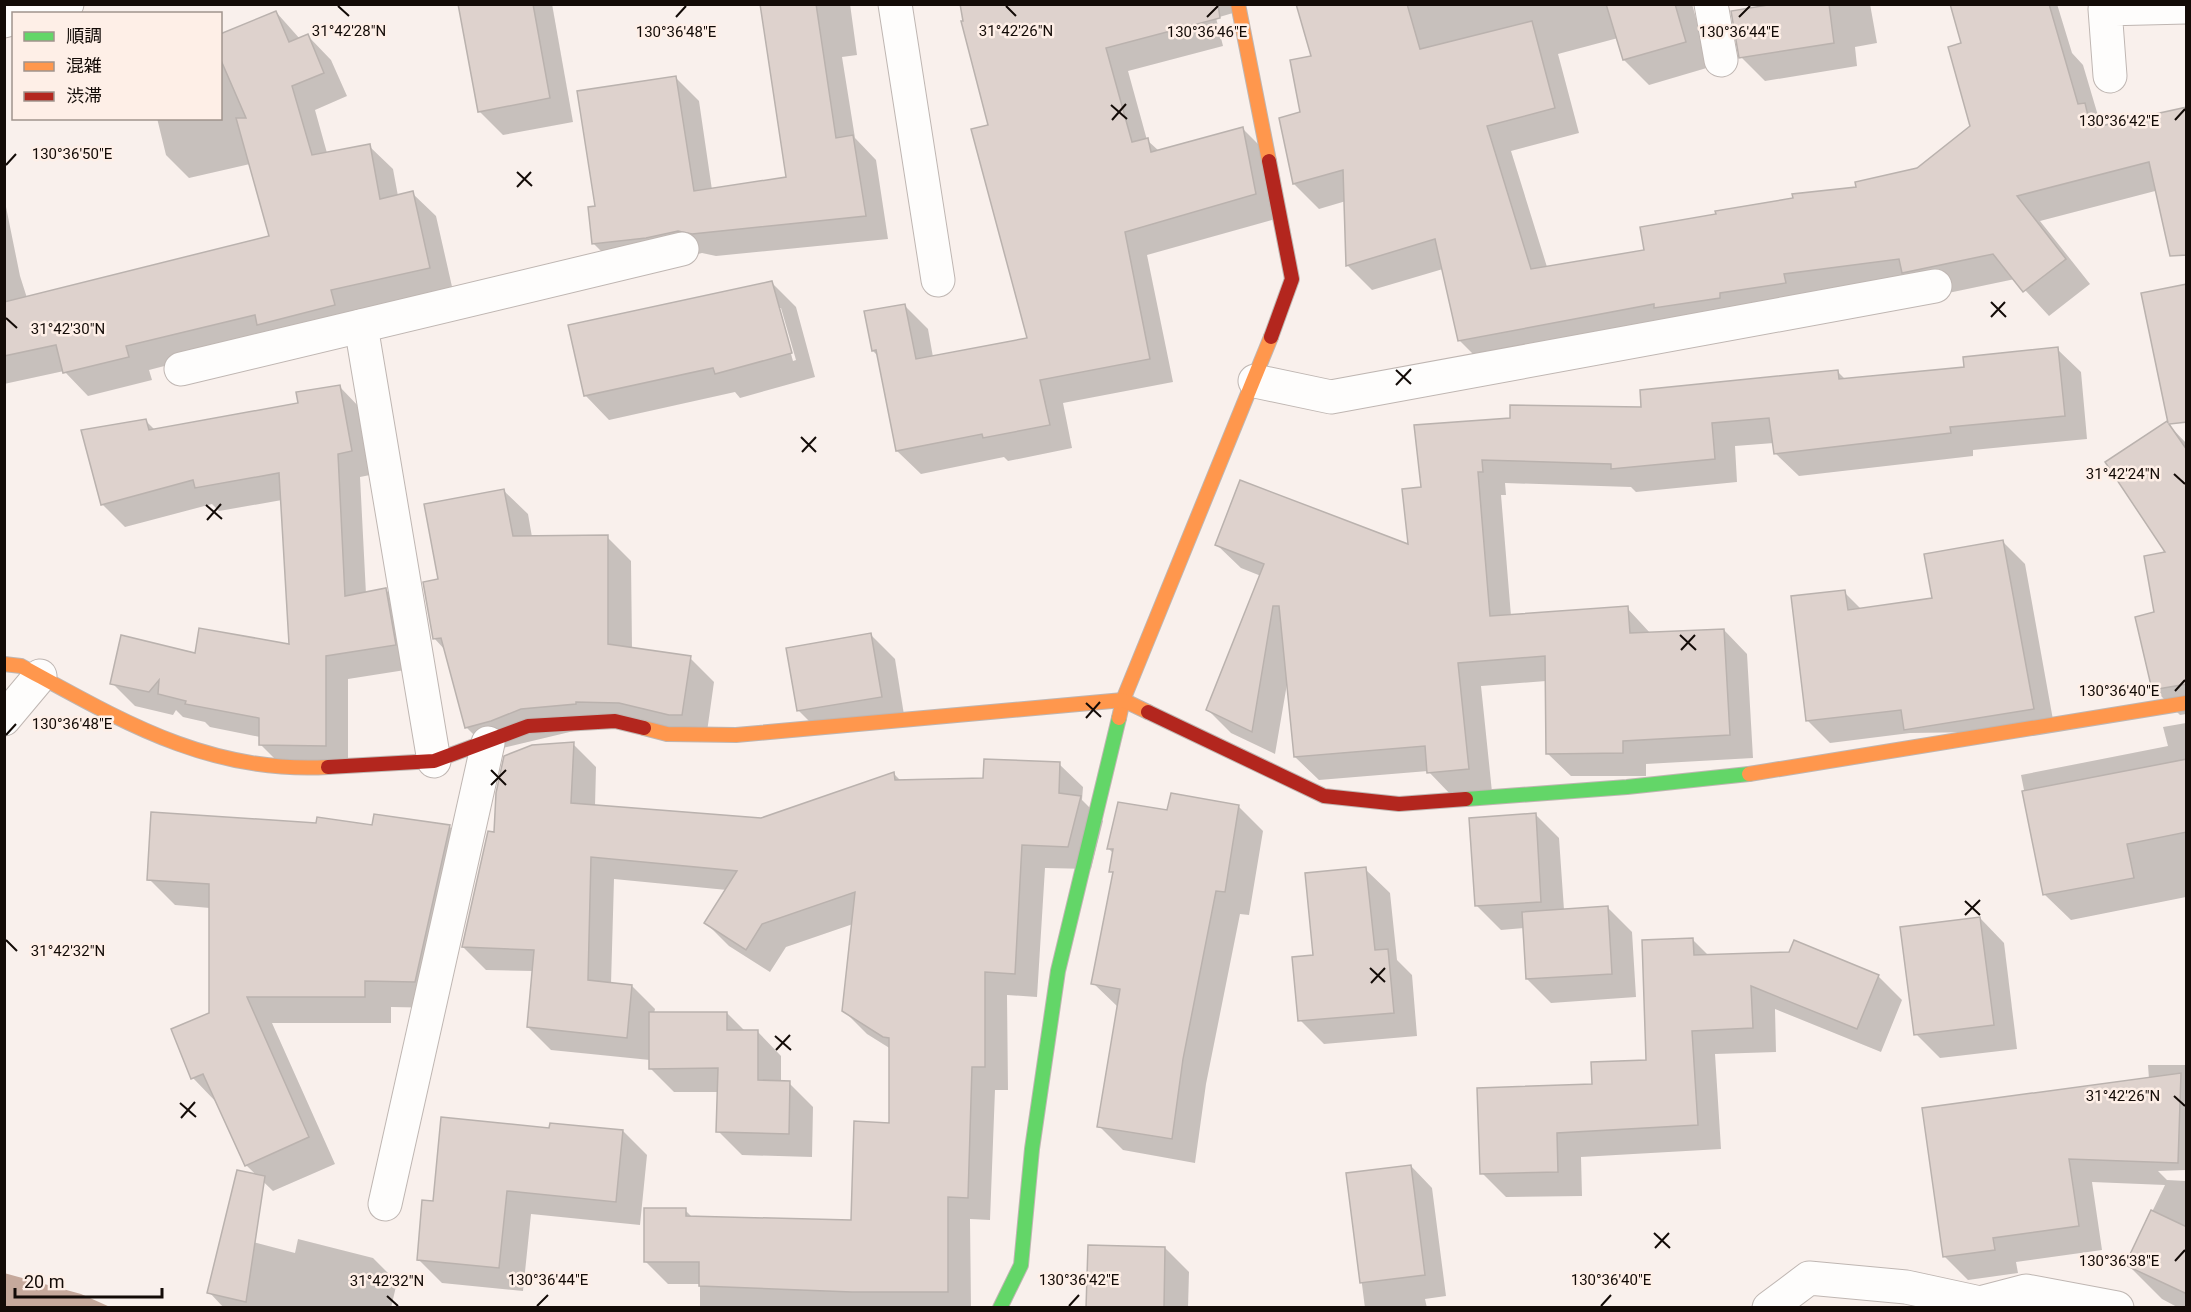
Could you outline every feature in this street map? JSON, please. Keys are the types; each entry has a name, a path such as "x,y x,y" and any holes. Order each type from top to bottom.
{"street":[{"path":"39,12 67,4"},
{"path":"895,4 938,280"},
{"path":"1000,1308 1021,1265 1032,1149 1058,971 1124,700 1256,381 1292,279 1238,4"},
{"path":"1711,4 1720,60"},
{"path":"2110,76 2105,9 2187,7"},
{"path":"181,369 682,249"},
{"path":"1256,381 1332,397 1935,286"},
{"path":"361,326 434,761"},
{"path":"4,664 21,666 130,726 213,758 292,769 434,761 488,744 528,726 615,722 667,734 736,735 1124,700 1324,796 1399,804 1627,787 1778,771 2187,703"},
{"path":"4,719 40,676"},
{"path":"385,1204 488,744"},
{"path":"1768,1308 1809,1278 1906,1287 1977,1305 2026,1291 2117,1308"}],"shaded area":[{"path":"4,1273 81,1294 110,1307 5,1307"}],"building":[{"path":"458,4 533,4 550,98 478,112"},
{"path":"760,4 816,4 836,138 853,135 866,216 692,234 678,231 646,238 592,244 588,207 595,206 577,91 676,76 694,191 786,177"},
{"path":"960,4 1218,4 1220,18 1106,48 1132,142 1148,138 1151,152 1243,127 1256,194 1125,232 1150,359 1040,380 1050,425 983,438 982,434 896,451 876,350 872,351 864,311 905,304 916,359 1027,338 971,129 988,125 961,21 963,21"},
{"path":"1296,4 1407,4 1420,49 1532,21 1555,108 1487,126 1531,269 1644,250 1640,227 1793,198 1792,194 1856,187 1855,182 1917,168 1970,126 1948,47 1961,43 1950,4 2049,4 2078,104 2085,103 2091,128 2187,107 2187,255 2170,256 2149,162 2017,196 2066,259 2023,292 1993,254 1902,273 1899,259 1784,274 1786,283 1720,293 1720,298 1654,308 1654,304 1458,341 1435,239 1346,266 1343,170 1293,184 1279,118 1300,112 1290,60 1311,56"},
{"path":"1606,4 1675,4 1686,42 1623,60"},
{"path":"1774,4 1829,4 1834,43 1739,58 1731,11"},
{"path":"276,11 289,42 308,34 324,73 292,86 312,155 370,144 380,199 413,191 430,268 331,290 335,305 257,325 255,315 126,346 129,357 63,373 56,345 4,356 4,302 269,236 236,118 246,118 222,63 222,33"},
{"path":"772,281 792,353 715,374 713,368 584,396 568,325"},
{"path":"2187,284 2187,422 2169,424 2187,450 2187,684 2152,690 2135,617 2154,612 2144,556 2165,552 2105,462 2167,421 2168,423 2141,293"},
{"path":"2058,347 2065,416 1950,427 1951,433 1774,454 1769,418 1712,423 1715,459 1611,469 1611,464 1482,460 1483,472 1478,472 1490,616 1628,606 1630,633 1724,629 1730,735 1623,741 1623,753 1546,754 1545,656 1458,663 1469,769 1427,773 1425,746 1294,757 1279,606 1273,606 1252,732 1206,710 1264,564 1215,545 1240,480 1408,544 1402,489 1421,487 1414,425 1510,418 1510,405 1641,407 1640,390 1838,370 1839,379 1964,367 1963,357"},
{"path":"340,385 352,451 338,454 345,596 386,588 396,645 326,656 326,746 259,745 259,718 185,704 186,701 158,694 159,680 149,692 110,684 121,635 195,653 199,628 289,644 279,473 195,488 193,480 101,505 81,430 146,419 149,430 298,403 296,392"},
{"path":"504,489 513,536 608,535 608,644 691,656 682,715 669,715 619,703 576,702 576,704 521,709 465,728 441,638 433,639 423,582 438,579 424,504"},
{"path":"2003,540 2034,709 1904,730 1901,710 1806,721 1791,596 1845,590 1848,610 1932,598 1924,554"},
{"path":"871,633 882,697 797,711 786,648"},
{"path":"574,742 571,803 761,818 894,772 895,780 983,778 984,759 1060,762 1059,793 1081,796 1068,847 1022,845 1015,974 985,972 985,1067 972,1067 968,1198 948,1197 948,1292 852,1292 699,1286 699,1262 644,1262 644,1208 686,1208 686,1216 851,1220 854,1121 889,1123 889,1038 883,1037 842,1011 855,892 762,924 746,950 704,923 737,871 591,857 588,980 632,985 627,1038 527,1027 534,950 462,947 488,831 494,832 496,793 504,756 532,745"},
{"path":"2187,759 2187,832 2127,844 2134,878 2043,895 2022,791"},
{"path":"1171,793 1239,805 1225,892 1216,891 1183,1059 1172,1139 1097,1127 1120,989 1091,984 1113,872 1109,872 1113,849 1107,849 1118,802 1167,810"},
{"path":"151,812 316,823 317,817 372,825 374,814 450,825 415,982 365,981 365,997 247,997 309,1137 245,1166 203,1074 191,1079 171,1029 209,1013 209,884 147,880"},
{"path":"1536,813 1541,902 1475,906 1469,818"},
{"path":"1366,867 1375,950 1388,949 1394,1013 1298,1021 1292,957 1313,955 1305,873"},
{"path":"1608,906 1612,974 1526,979 1522,912"},
{"path":"1980,917 1994,1025 1914,1035 1900,927"},
{"path":"1693,938 1694,955 1789,952 1794,940 1879,975 1857,1029 1751,986 1753,1028 1692,1031 1698,1125 1557,1133 1558,1172 1480,1174 1477,1088 1592,1084 1591,1062 1646,1060 1642,940"},
{"path":"649,1012 727,1012 727,1030 758,1030 758,1080 790,1081 789,1134 716,1132 718,1068 649,1069"},
{"path":"2181,1073 2178,1163 2069,1159 2079,1226 1993,1238 1995,1250 1943,1257 1922,1108"},
{"path":"441,1117 549,1128 550,1123 623,1130 616,1202 507,1191 499,1268 417,1260 422,1200 433,1201"},
{"path":"1411,1165 1425,1275 1360,1283 1346,1173"},
{"path":"237,1170 265,1176 246,1302 207,1293"},
{"path":"2151,1210 2187,1227 2187,1294 2125,1265"},
{"path":"1088,1245 1165,1247 1164,1308 1086,1308"}],"traffic: fast":[{"path":"1000,1308 1021,1265 1032,1149 1058,971 1119,718"},
{"path":"1466,799 1627,787 1749,774"}],"traffic: slow":[{"path":"1238,4 1269,161"},
{"path":"1119,718 1123,700 1271,337"},
{"path":"4,664 21,666 131,724 205,753 244,762 285,767 328,767"},
{"path":"644,728 667,734 736,735 1123,700 1148,712"},
{"path":"1749,774 2186,703"}],"traffic: jam":[{"path":"1269,161 1292,279 1271,337"},
{"path":"1148,712 1324,796 1399,804 1466,799"},
{"path":"328,767 434,761 528,726 615,721 644,728"}]}
